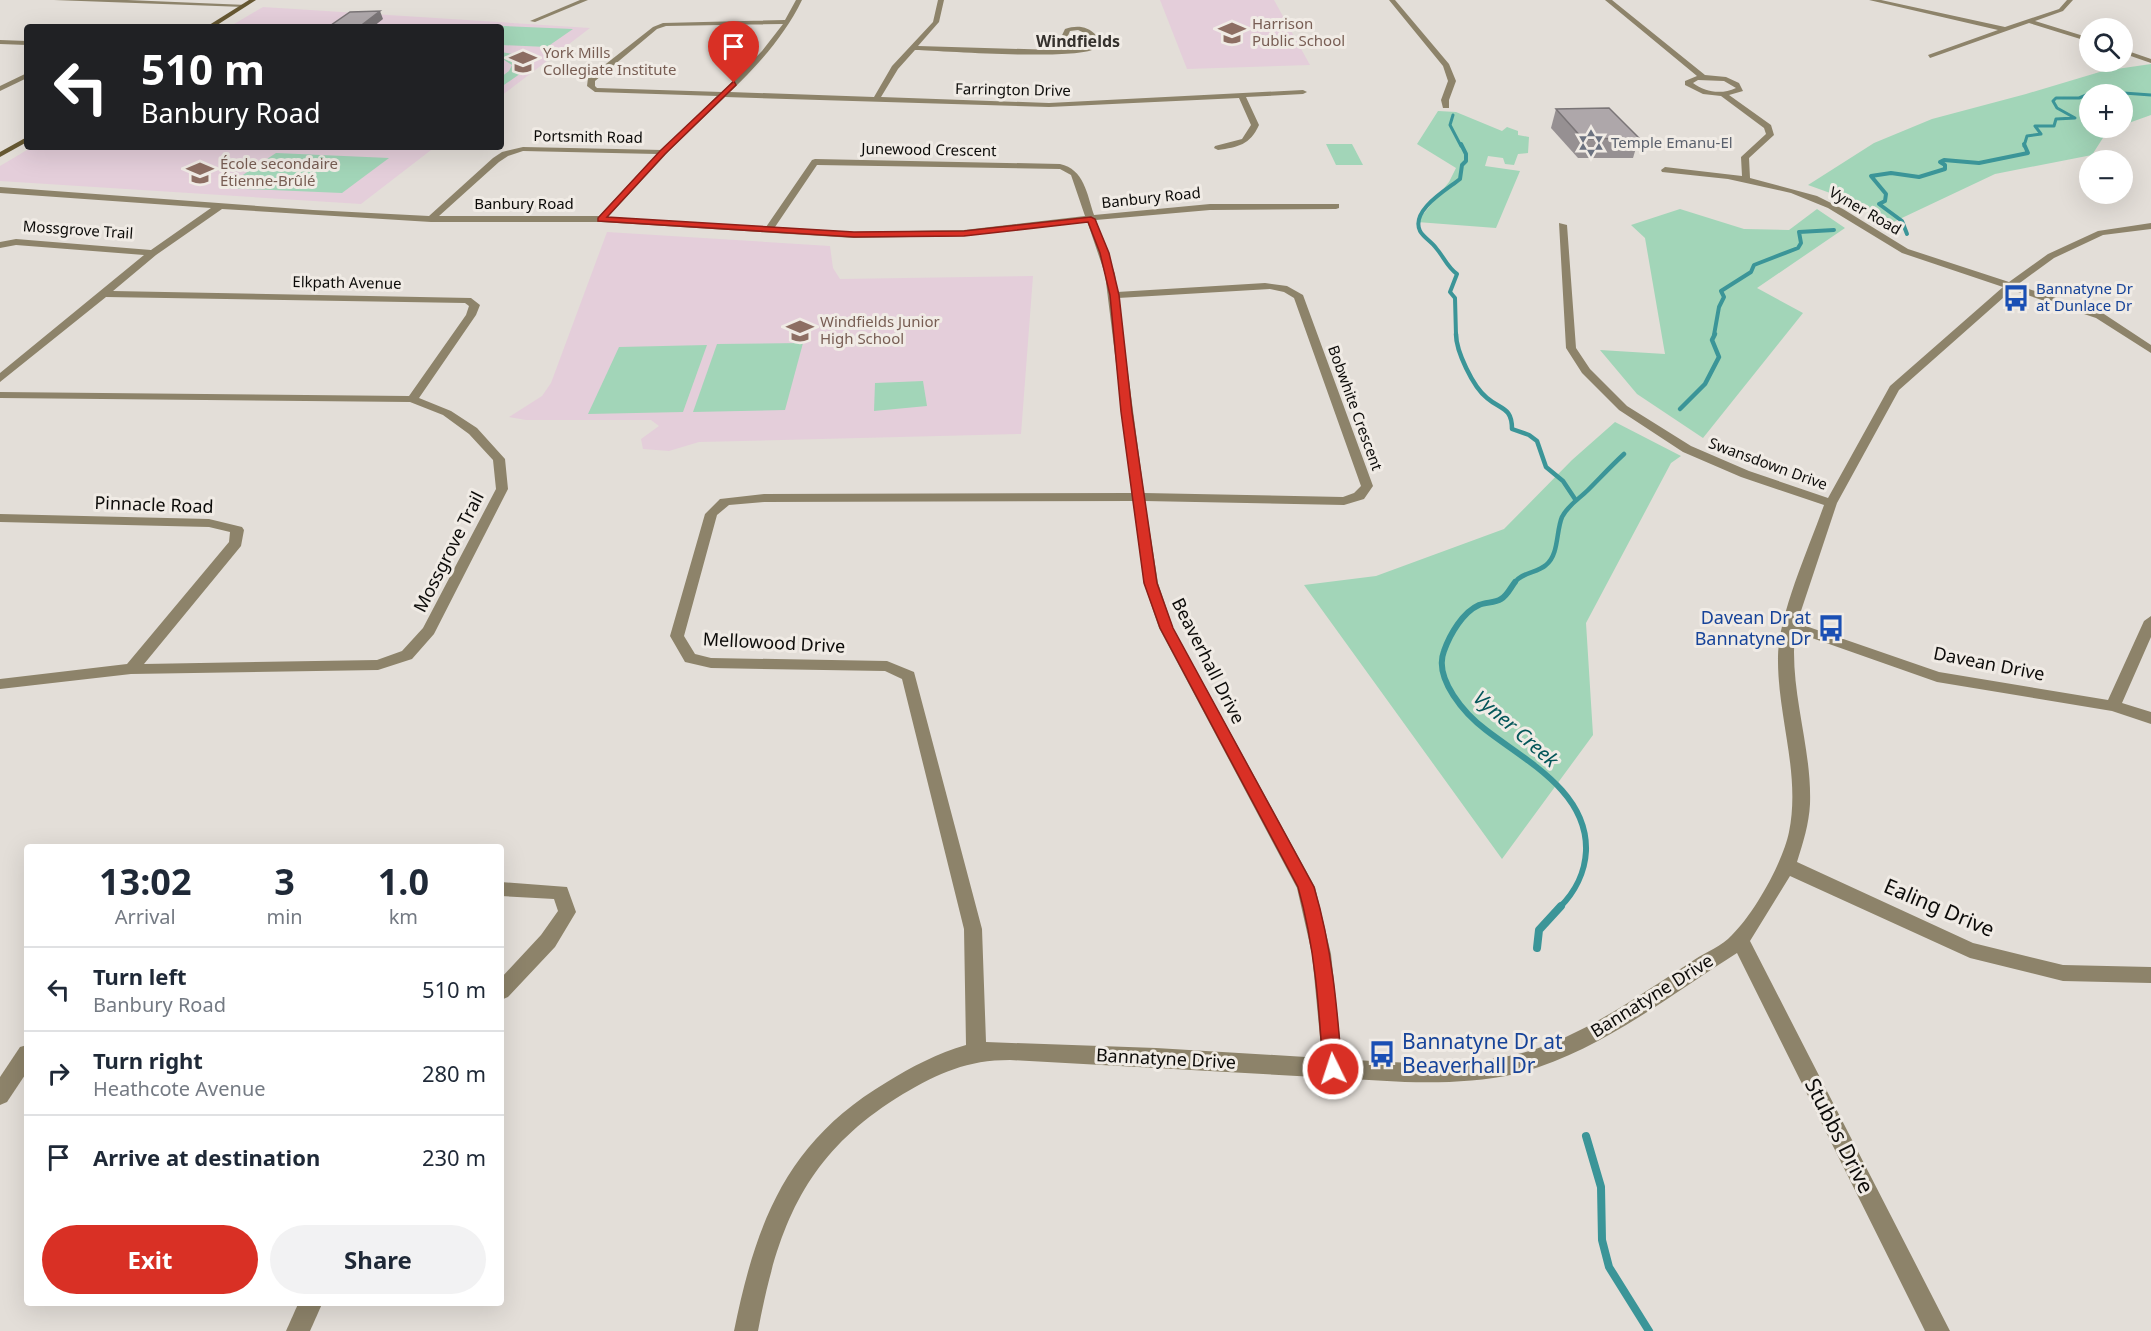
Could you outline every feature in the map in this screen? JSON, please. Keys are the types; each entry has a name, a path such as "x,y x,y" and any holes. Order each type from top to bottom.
{"main road":[{"path":"213,24 253,0"},
{"path":"0,154 24,141"}],"street":[{"path":"57,0 244,5"},
{"path":"533,21 585,0"},
{"path":"601,219 663,152 757,61 789,22 799,0"},
{"path":"876,100 896,68 936,22 941,0"},
{"path":"1392,0 1446,66 1452,81 1445,100 1446,106"},
{"path":"1608,0 1703,77"},
{"path":"1872,0 2004,28"},
{"path":"1930,56 2004,28 2031,22 2061,10 2070,0"},
{"name":"Farrington Drive","path":"789,22 665,24 655,28 591,80 591,86 595,90 1059,104 1122,103 1303,92"},
{"path":"2031,22 2079,37"},
{"path":"914,48 1058,52 1087,51 1093,48 1094,36 1089,30 1071,28 1067,30 1058,52"},
{"path":"0,42 24,43"},
{"path":"2133,55 2151,61"},
{"path":"0,89 24,77"},
{"path":"1703,77 1729,81 1739,87 1738,91 1723,94 1701,90 1688,83 1692,79 1703,77"},
{"path":"1218,148 1244,143 1251,135 1255,125 1241,94"},
{"path":"1723,94 1768,127 1770,135 1745,157 1746,181"},
{"name":"Portsmith Road","path":"431,219 505,154 523,149 663,152"},
{"name":"Junewood Crescent","path":"768,230 815,162 1062,166 1076,174 1091,219"},
{"name":"Vyner Road","path":"1665,170 1700,173 1800,193 1831,206 1879,238 1905,251 2100,316 2151,350"},
{"name":"Banbury Road","path":"0,190 219,207 431,219 601,219 854,234 964,233 1210,207 1335,206"},
{"path":"0,379 153,253 219,207"},
{"name":"Beaverhall Drive","path":"1091,219 1105,253 1114,295 1138,497 1151,583 1166,628 1306,887 1318,927 1326,979 1333,1069"},
{"name":"Swansdown Drive","path":"1562,225 1571,348 1586,371 1623,408 1687,449 1744,474 1831,503"},
{"name":"Bannatyne Drive","path":"746,1331 756,1272 770,1229 790,1188 819,1147 849,1118 883,1093 927,1070 976,1052 1102,1055 1424,1074 1500,1068 1560,1049 1604,1027 1740,940 1787,866 1799,829 1802,782 1786,676 1784,645 1789,625 1831,503 1894,388 2010,286 2051,256 2101,233 2151,226"},
{"name":"Mossgrove Trail","path":"0,245 16,242 153,253"},
{"name":"Bobwhite Crescent","path":"1114,295 1265,286 1280,286 1292,291 1299,297 1367,486 1359,496 1344,501 1138,497"},
{"name":"Elkpath Avenue","path":"103,294 467,300 475,305 471,315 412,399"},
{"name":"Mossgrove Trail","path":"0,395 412,399 447,413 472,431 499,459 502,489 429,631 406,655 378,665 131,669 1,684"},
{"name":"Mellowood Drive","path":"976,1052 974,929 909,675 887,666 711,663 690,658 677,636 711,514 725,502 764,498 1138,497"},
{"name":"Pinnacle Road","path":"0,518 209,523 237,530 236,543 131,669"},
{"path":"2113,706 2151,621"},
{"name":"Davean Drive","path":"1789,625 1937,677 2113,706 2151,718"},
{"name":"Ealing Drive","path":"1787,866 1970,950 2063,973 2151,975"},
{"path":"504,889 561,892 567,912 548,941 504,988"},
{"name":"Stubbs Drive","path":"1740,940 1938,1331"},
{"path":"0,1095 24,1059"},
{"path":"298,1331 309,1306"}],"shaded area":[{"name":"Harrison Public School","path":"1160,0 1274,0 1310,65 1187,69"},
{"name":"York Mills Collegiate Institute","path":"263,7 590,28 504,94 504,24 234,24"},
{"name":"École secondaire Étienne-Brûlé","path":"27,150 431,150 361,204 0,181 0,166"},
{"name":"Windfields Junior High School","path":"607,232 830,246 833,268 840,279 1033,276 1021,434 699,442 669,451 643,449 641,439 659,426 651,420 526,420 509,417 542,396 551,383"}],"green space":[{"path":"504,26 573,29 547,47 504,45"},
{"path":"504,52 513,54 526,63 524,71 504,85 504,75 512,65 504,60"},
{"path":"2151,64 2151,115 2133,121 2133,84 2079,84 2079,138 2103,138 2095,150 2079,150 2079,158 1995,174 1887,225 1844,198 1808,185 1874,143 1932,119 2100,72 2133,72 2133,67"},
{"path":"1438,111 1456,112 1502,131 1507,127 1518,131 1518,135 1529,137 1528,153 1518,154 1514,165 1505,164 1503,158 1488,156 1485,166 1520,171 1496,228 1417,222 1449,182 1456,168 1417,144"},
{"path":"1326,144 1352,144 1363,165 1336,165"},
{"path":"276,153 389,158 342,193 223,188"},
{"path":"1680,209 1744,229 1789,230 1817,209 1845,228 1757,288 1803,313 1703,438 1637,394 1600,350 1665,354 1645,238 1631,225"},
{"path":"803,343 785,410 693,412 717,344"},
{"path":"707,345 683,412 588,414 619,347"},
{"path":"923,381 927,406 874,411 875,383"},
{"path":"1615,422 1681,456 1671,463 1586,623 1593,735 1502,859 1304,585 1376,576 1504,529 1572,460"}],"building":[{"path":"380,11 363,24 332,24 350,12"},
{"path":"1609,108 1639,138 1583,139 1556,109"}],"waterway":[{"name":"Vyner Creek","path":"2024,145 2027,136 2041,134 2035,126 2054,126 2056,119 2075,118 2057,108 2053,101 2056,98 2079,98 2096,91 2151,95"},
{"path":"1453,115 1450,125 1461,146"},
{"path":"1456,335 1455,298 1450,292 1457,274 1420,231 1418,223 1425,208 1439,194 1460,179 1462,165 1466,161 1466,154 1461,144"},
{"name":"Vyner Creek","path":"1907,234 1902,221 1879,204 1885,201 1886,194 1871,176 1891,173 1919,177 1945,169 1945,165 1940,162 1944,160 1979,163 2028,153 2024,145"},
{"name":"Vyner Creek","path":"1714,335 1719,307 1724,297 1721,291 1751,272 1754,265 1798,248 1801,243 1799,232 1834,230"},
{"path":"1456,334 1462,359 1476,386 1487,398 1508,413 1512,429 1529,435 1537,441 1546,467 1563,481 1575,499"},
{"name":"Vyner Creek","path":"1680,409 1705,384 1719,357 1712,340 1715,334"},
{"name":"Vyner Creek","path":"1514,583 1517,579 1542,568 1550,561 1564,513 1624,454"},
{"name":"Vyner Creek","path":"1515,582 1503,598 1479,605 1462,618 1444,651 1443,673 1453,695 1469,715 1552,780 1577,812 1584,830 1586,851 1584,866 1570,895 1560,907"},
{"name":"Vyner Creek","path":"1537,948 1539,930 1561,906"},
{"name":"Vyner Creek","path":"1586,1136 1601,1187 1602,1240 1609,1267 1649,1331"}],"place":[{"name":"Harrison Public School","path":"1232,33"},
{"name":"York Mills Collegiate Institute","path":"523,62"},
{"name":"Temple Emanu-El","path":"1591,143"},
{"name":"École secondaire Étienne-Brûlé","path":"200,173"},
{"name":"Bannatyne Dr at Dunlace Dr","path":"2016,298"},
{"name":"Windfields Junior High School","path":"800,331"},
{"name":"Davean Dr at Bannatyne Dr","path":"1831,628"},
{"name":"Bannatyne Dr at Beaverhall Dr","path":"1382,1054"}],"district":[{"name":"Windfields","path":"1078,41"}],"route":[{"path":"734,83 663,152 601,219 854,234 964,233 1091,219 1105,253 1114,295 1126,412 1151,583 1166,628 1306,887 1318,927 1326,979 1333,1069"}]}
